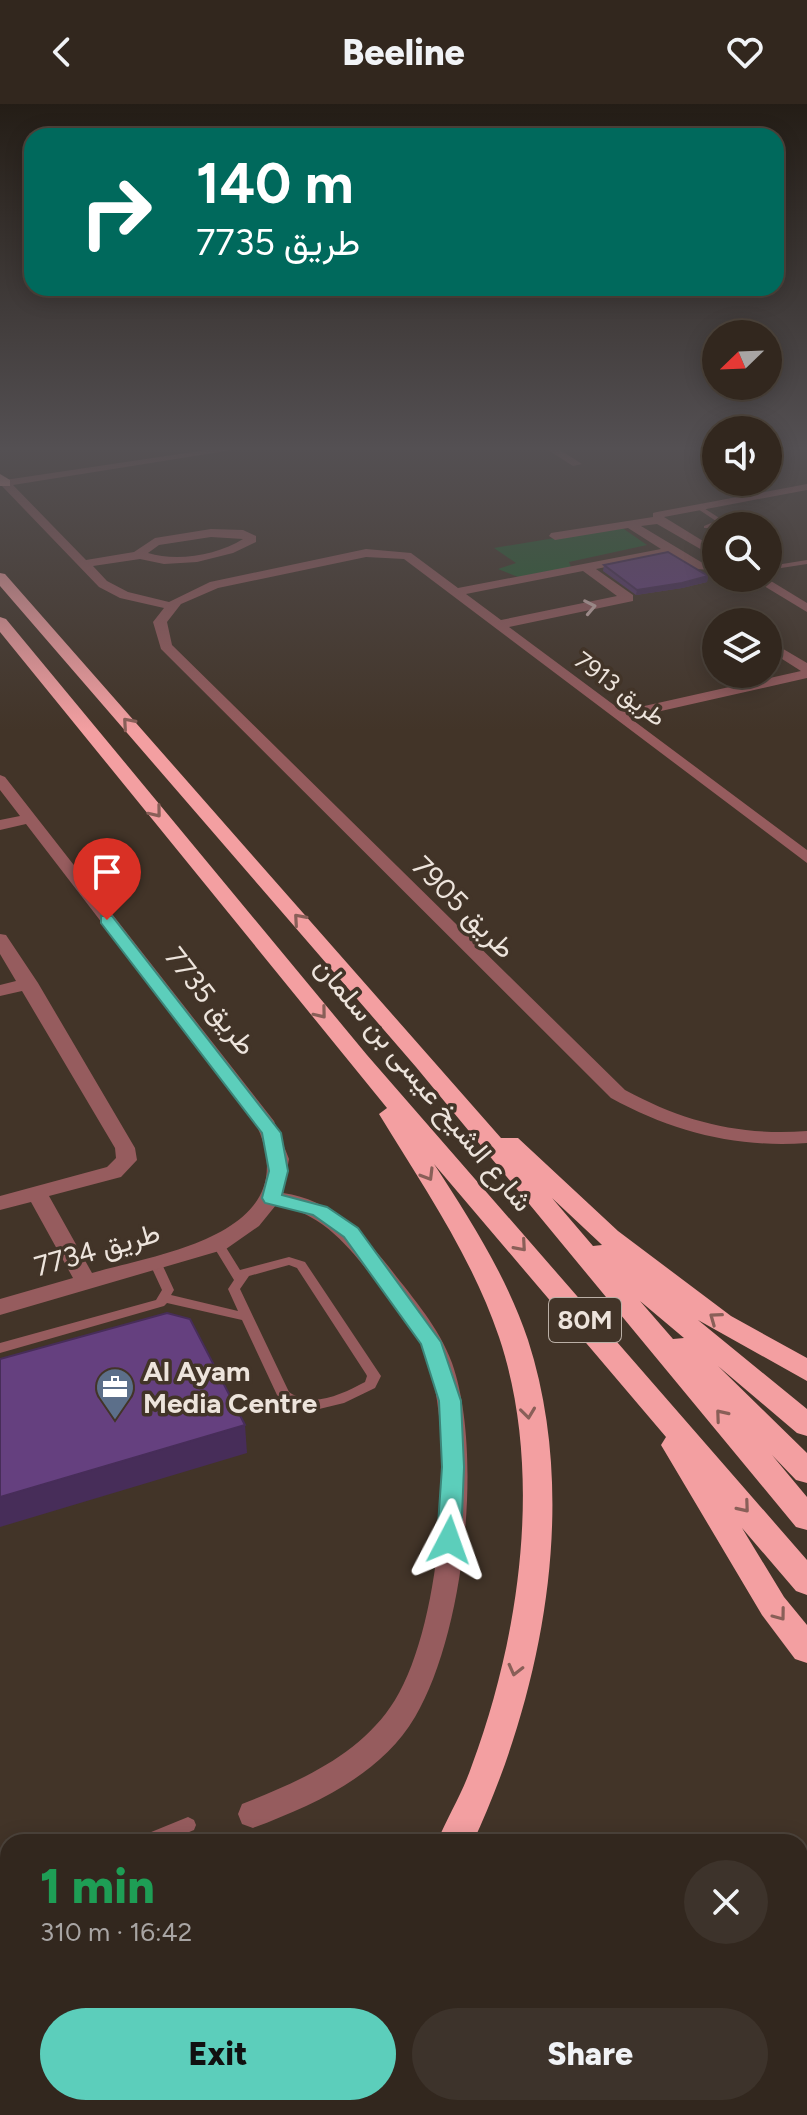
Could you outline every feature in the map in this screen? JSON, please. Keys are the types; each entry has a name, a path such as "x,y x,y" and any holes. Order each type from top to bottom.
{"highway":[{"name":"شارع الشيخ عيسى بن سلمان","path":"0,577 424,1062 807,1518"},
{"name":"شارع الشيخ عيسى بن سلمان","path":"0,622 359,1060 807,1582"},
{"path":"359,1060 462,1232 496,1298 523,1371 537,1484 528,1620 491,1762 459,1834"},
{"path":"424,1062 609,1237 721,1323 807,1371"},
{"path":"537,1196 613,1264 807,1425"},
{"path":"576,1243 807,1472"},
{"path":"637,1381 773,1606 807,1649"}],"street":[{"path":"64,544 112,590 171,606"},
{"path":"140,555 151,544"},
{"path":"83,564 140,555 175,560 232,551 244,544"},
{"path":"662,544 698,566 702,565"},
{"path":"454,593 673,550"},
{"name":"طريق 7913","path":"171,606 192,592 214,585 366,553 407,556 807,858"},
{"path":"497,625 628,598 585,567"},
{"path":"780,592 807,608"},
{"name":"طريق 7905","path":"171,606 160,622 166,646 618,1094 667,1119 713,1133 751,1138 807,1137"},
{"path":"782,654 807,672"},
{"path":"619,716 807,672"},
{"name":"طريق 7735","path":"0,780 264,1121 279,1158 271,1198"},
{"path":"0,825 28,819"},
{"path":"0,939 125,1148 127,1160 114,1172 0,1203"},
{"path":"0,991 29,983"},
{"path":"37,1194 87,1284"},
{"path":"214,1246 247,1226 271,1198 320,1211 351,1232 425,1333 439,1361 450,1401 453,1483 446,1565 432,1649 421,1680 404,1710 373,1747 322,1787 253,1814"},
{"name":"طريق 7734","path":"0,1307 214,1246"}],"lane":[{"path":"782,566 807,562"},
{"path":"214,1246 239,1278"},
{"path":"283,1262 301,1265 371,1371 373,1381 365,1388 321,1403 296,1404 284,1395 247,1317 234,1289 239,1278 283,1262"},
{"path":"156,1264 167,1286 165,1298"},
{"path":"0,1348 153,1305 165,1298 247,1317"},
{"path":"165,1834 188,1825"}],"green space":[{"path":"519,544 647,545 569,562 571,567 518,577 498,569 516,563 494,548"}],"building":[{"path":"668,552 702,572 702,578 637,590 604,565"},
{"name":"Al Ayam Media Centre","path":"167,1313 190,1319 245,1425 0,1497 0,1359"}],"place":[{"name":"Al Ayam Media Centre","path":"115,1421"}],"route":[{"path":"107,920 264,1121 279,1158 279,1171 271,1198 320,1211 351,1232 431,1342 446,1380 450,1401 453,1467 449,1540"}]}
